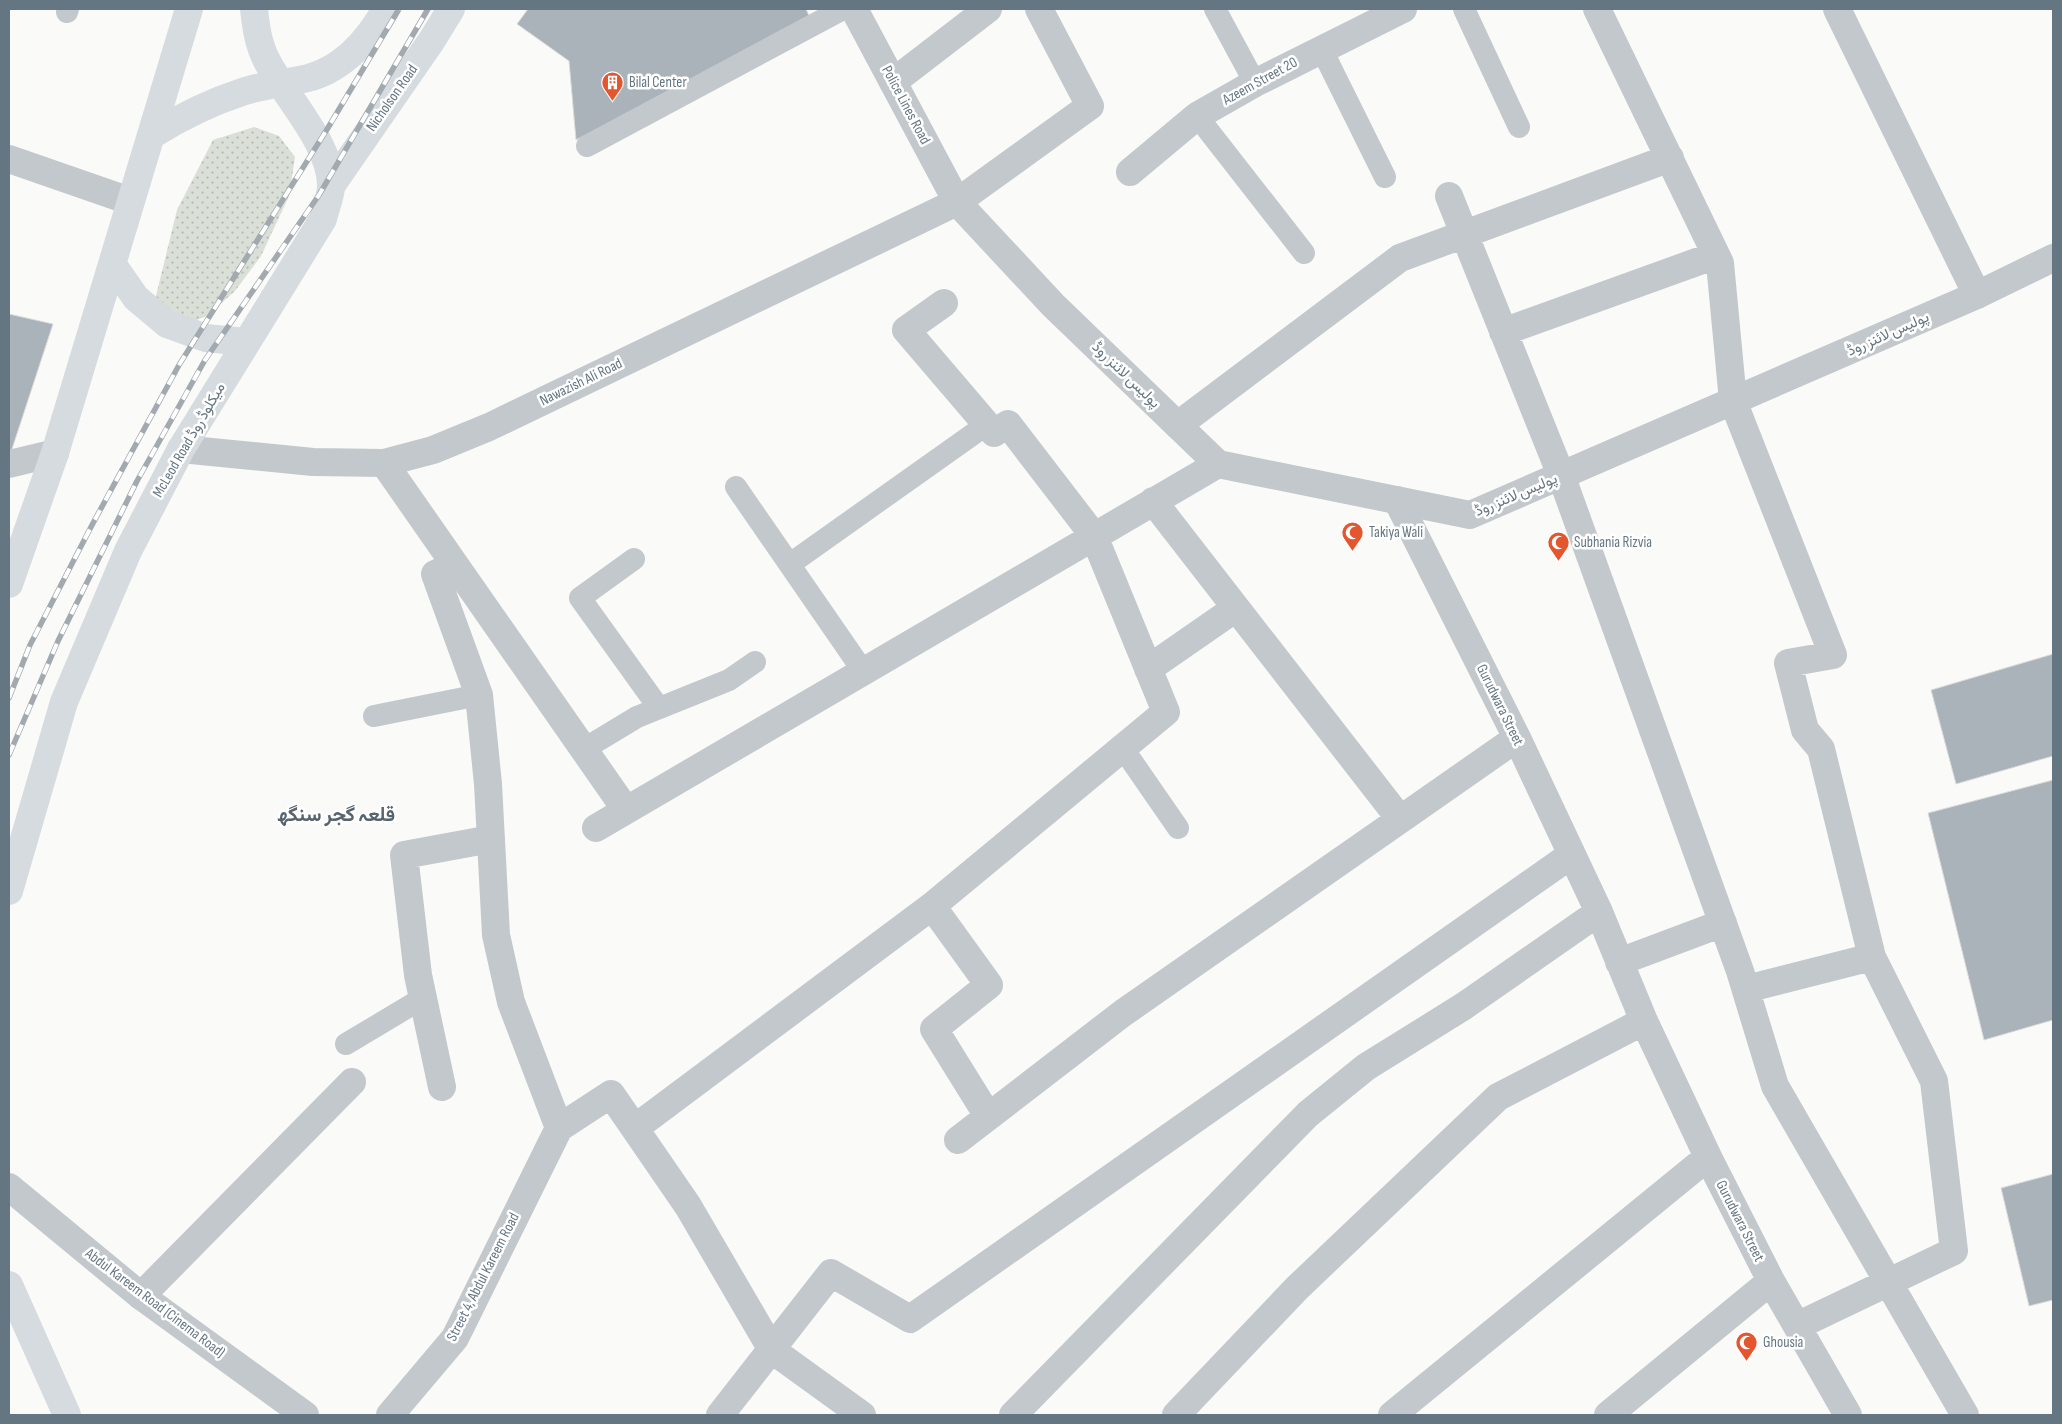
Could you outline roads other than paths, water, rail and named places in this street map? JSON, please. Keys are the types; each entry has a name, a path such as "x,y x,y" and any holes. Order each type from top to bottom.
{"main road":[{"path":"9,584 55,453 189,9"},
{"name":"McLeod Road میکلوڈ روڈ","path":"9,892 64,702 128,551 181,449 323,219 331,186 325,160 315,135 267,60 257,35 254,9"},
{"path":"152,136 182,116 214,101 247,90 310,78 334,67 351,55 386,9"},
{"name":"Nicholson Road","path":"331,186 432,40 451,9"},
{"path":"113,265 136,298 167,324 206,338 246,342"},
{"path":"9,1285 68,1415"}],"street":[{"name":"Police Lines Road","path":"854,9 957,202"},
{"path":"893,82 988,9"},
{"name":"Nawazish Ali Road","path":"181,449 313,462 384,463 433,450 489,426 957,202 1090,106 1040,9"},
{"name":"Azeem Street 20","path":"1130,172 1197,116 1321,48 1402,9"},
{"path":"1597,9 1720,263 1733,401 1833,655 1788,663 1805,730 1821,748 1872,957 1934,1081 1954,1251 1797,1326"},
{"path":"1837,9 1976,295"},
{"path":"1178,425 1400,258 1670,158"},
{"path":"9,159 130,201"},
{"path":"1449,196 1561,475 1723,923 1776,1086 1964,1415"},
{"name":"پولیس لائنز روڈ","path":"957,202 1053,305 1218,464 1470,515 1976,295 2053,258"},
{"path":"1503,332 1716,255"},
{"path":"635,1128 932,906 1166,712 1094,536 1008,424 994,432 906,330 944,302"},
{"path":"9,464 55,453"},
{"path":"384,463 626,810"},
{"path":"596,828 1218,464"},
{"name":"Gurudwara Street","path":"1397,500 1517,738 1599,912 1644,1021 1708,1157 1840,1412"},
{"path":"1153,501 1400,819"},
{"path":"455,565 435,574 479,696 488,784 496,935 511,1002 559,1128 612,1094 688,1206 772,1350 862,1415"},
{"path":"1148,669 1236,608"},
{"path":"958,1140 1122,1013 1517,738"},
{"path":"442,1087 418,975 404,855 491,839"},
{"path":"720,1415 831,1273 910,1319 1571,854"},
{"path":"932,906 989,984 934,1030 988,1116"},
{"path":"1013,1415 1308,1114 1366,1067 1464,1006 1599,912"},
{"path":"1620,962 1723,923"},
{"path":"1746,989 1872,957"},
{"path":"1176,1415 1297,1288 1498,1097 1644,1021"},
{"path":"141,1296 352,1082"},
{"name":"Street 4, Abdul Kareem Road","path":"390,1415 455,1338 559,1128"},
{"path":"1392,1415 1708,1157"},
{"name":"Abdul Kareem Road (Cinema Road)","path":"9,1187 141,1296 305,1415"},
{"path":"1608,1415 1771,1281"}],"lane":[{"path":"587,146 843,9"},
{"path":"1215,9 1255,83"},
{"path":"1464,9 1519,126"},
{"path":"1321,48 1385,177"},
{"path":"1197,116 1304,253"},
{"path":"790,564 986,424"},
{"path":"736,487 864,672"},
{"path":"634,559 580,598 659,708"},
{"path":"584,749 637,717 729,680 755,662"},
{"path":"374,716 479,696"},
{"path":"1122,747 1178,828"},
{"path":"346,1044 423,998"}],"railway":[{"path":"9,698 30,645 92,525 179,365 326,131 399,9"},
{"path":"9,755 58,641 137,481 205,360 319,195 428,9"}],"place":[{"name":"Bilal Center","path":"613,101"},
{"name":"Takiya Wali","path":"1353,551"},
{"name":"Subhania Rizvia","path":"1558,561"},
{"name":"Ghousia","path":"1747,1361"}],"district":[{"name":"قلعہ گجر سنگھ","path":"336,815"}]}
